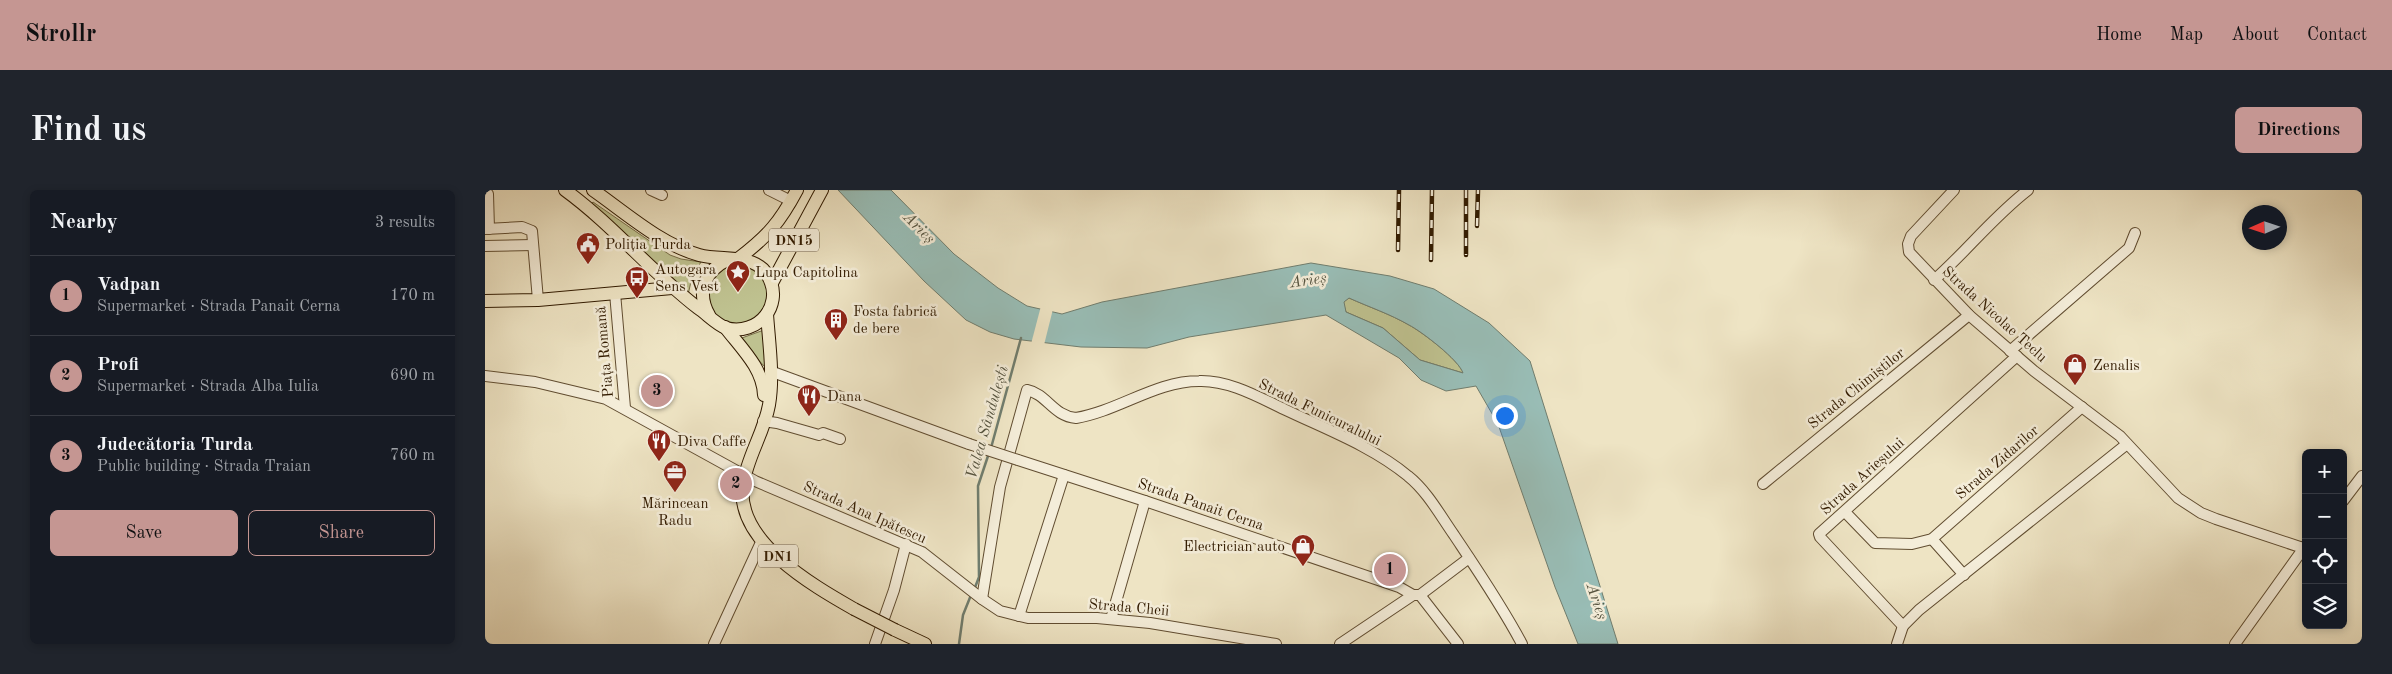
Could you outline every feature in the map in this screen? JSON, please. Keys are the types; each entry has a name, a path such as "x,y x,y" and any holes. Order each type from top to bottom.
{"main road":[{"name":"DN1","path":"565,190 582,202 672,288 725,327 759,374 764,392 764,419"},
{"path":"593,190 667,240 701,255 733,259 759,266 772,283"},
{"name":"DN15","path":"772,283 820,194"},
{"name":"DN15","path":"733,259 765,238 794,196"},
{"path":"710,316 704,306 702,295 703,283 717,265 733,259"},
{"name":"DN1","path":"772,283 773,299 767,314 770,370 769,401 745,476 742,498 745,516 762,540 809,581 854,609 925,644"},
{"path":"485,301 538,300 672,288"},
{"path":"725,327 737,330 749,328 767,314"}],"street":[{"path":"651,190 662,195"},
{"path":"769,190 794,196"},
{"name":"Strada Nicolae Teclu","path":"1954,190 1911,236 1908,244 1909,252 1934,280 1969,315 2013,354 2120,436 2178,498 2201,512 2302,546"},
{"path":"1934,280 1959,258 1977,235 2004,209 2028,190"},
{"path":"485,192 488,194 487,229 521,227 532,231 538,300"},
{"name":"Strada Arieșului","path":"1903,626 1819,537 1819,534 2129,248 2135,233"},
{"path":"485,246 533,245"},
{"name":"Piața Romană","path":"615,293 625,408"},
{"name":"Strada Chimiștilor","path":"1763,484 1969,315"},
{"name":"Strada Panait Cerna","path":"770,370 969,444 1399,587 1417,595 1458,644"},
{"name":"Strada Ana Ipătescu","path":"485,376 571,390 606,399 745,476 906,544 934,560 967,586"},
{"name":"Strada Funicuralului","path":"980,597 1000,487 1027,390 1035,393 1055,411 1067,418 1076,418 1179,384 1198,380 1237,388 1351,441 1395,466 1409,477 1427,496 1504,610 1523,644"},
{"name":"Strada Zidarilor","path":"1845,512 1875,543 1912,544 1932,539 2082,408"},
{"path":"764,419 819,436 823,433 840,439"},
{"path":"1897,644 1903,626 1919,610 2127,444"},
{"path":"1019,616 1064,476"},
{"path":"2347,496 2362,476"},
{"path":"1111,619 1145,501"},
{"path":"1932,539 1964,576"},
{"path":"714,644 762,540"},
{"path":"875,644 894,590 906,544"},
{"path":"2235,644 2302,551"},
{"path":"1340,644 1417,595 1469,558"},
{"name":"Strada Cheii","path":"967,586 1000,611 1019,616 1111,619 1178,626 1276,644"}],"green space":[{"path":"593,202 670,255 701,262 692,277 688,295 591,204"},
{"path":"730,262 760,270 770,291 764,313 737,327 710,313 707,282"},
{"path":"1349,298 1394,317 1415,329 1448,354 1463,373 1420,360 1383,328 1346,312 1343,302"},
{"path":"764,330 765,367 739,339"}],"water":[{"name":"Arieș","path":"838,190 891,190 954,254 998,288 1027,306 1062,314 1102,302 1311,263 1390,276 1434,289 1489,323 1530,361 1618,644 1578,644 1555,587 1498,424 1476,386 1446,391 1421,380 1399,358 1326,315 1189,337 1147,348 1081,347 1014,339 990,332 966,320 924,281","holes":["1349,298 1415,328 1455,361 1463,373 1420,360 1383,328 1346,312 1344,302"]}],"pier":[{"path":"1041,306 1053,309 1044,345 1031,344"}],"waterway":[{"name":"Valea Sândulești","path":"991,448 1021,338"},
{"name":"Valea Sândulești","path":"974,590 979,577 978,486 989,453"},
{"name":"Valea Sândulești","path":"959,644 963,615 971,595"}],"railway":[{"path":"1398,250 1399,190"},
{"path":"1431,260 1432,190"},
{"path":"1466,190 1466,255"},
{"path":"1477,226 1478,190"}],"place":[{"name":"Poliția Turda","path":"588,265"},
{"name":"Lupa Capitolina","path":"738,293"},
{"name":"Autogara Sens Vest","path":"637,299"},
{"name":"Fosta fabrică de bere","path":"836,341"},
{"name":"Zenalis","path":"2075,386"},
{"name":"Judecătoria Turda","path":"657,391"},
{"name":"Dana","path":"809,417"},
{"name":"Diva Caffe","path":"659,462"},
{"name":"Profi","path":"736,484"},
{"name":"Mărincean Radu","path":"675,493"},
{"name":"Electrician auto","path":"1303,567"},
{"name":"Vadpan","path":"1390,570"}]}
